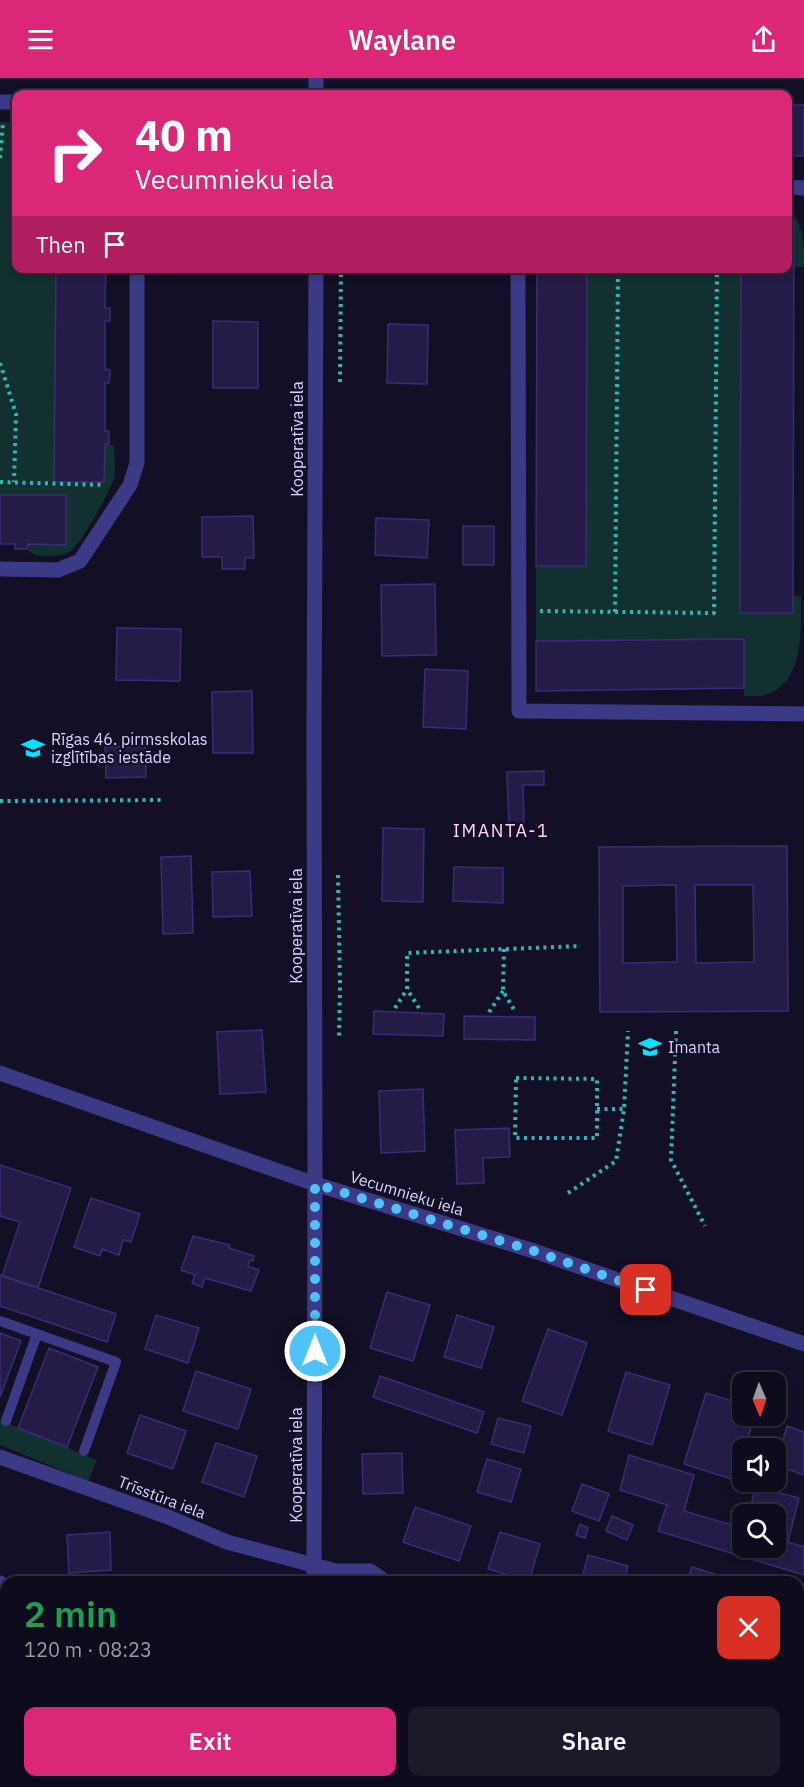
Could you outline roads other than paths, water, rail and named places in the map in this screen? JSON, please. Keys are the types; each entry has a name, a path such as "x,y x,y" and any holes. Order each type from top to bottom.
{"street":[{"path":"0,569 58,570 80,561 130,485 136,463 137,273"},
{"name":"Kooperatīva iela","path":"314,1576 316,273"},
{"path":"518,273 519,711 804,714"},
{"name":"Vecumnieku iela","path":"0,1073 315,1184 534,1251 804,1344"},
{"name":"Trīsstūra iela","path":"0,1457 168,1517 227,1542 336,1571 370,1571 377,1576"}],"lane":[{"path":"0,1321 116,1362 84,1450"},
{"path":"6,1421 37,1334"}],"place":[{"name":"Rīgas 46. pirmsskolas izglītības iestāde","path":"33,748"},
{"name":"Imanta","path":"650,1047"}],"district":[{"name":"IMANTA-1","path":"501,830"}]}
